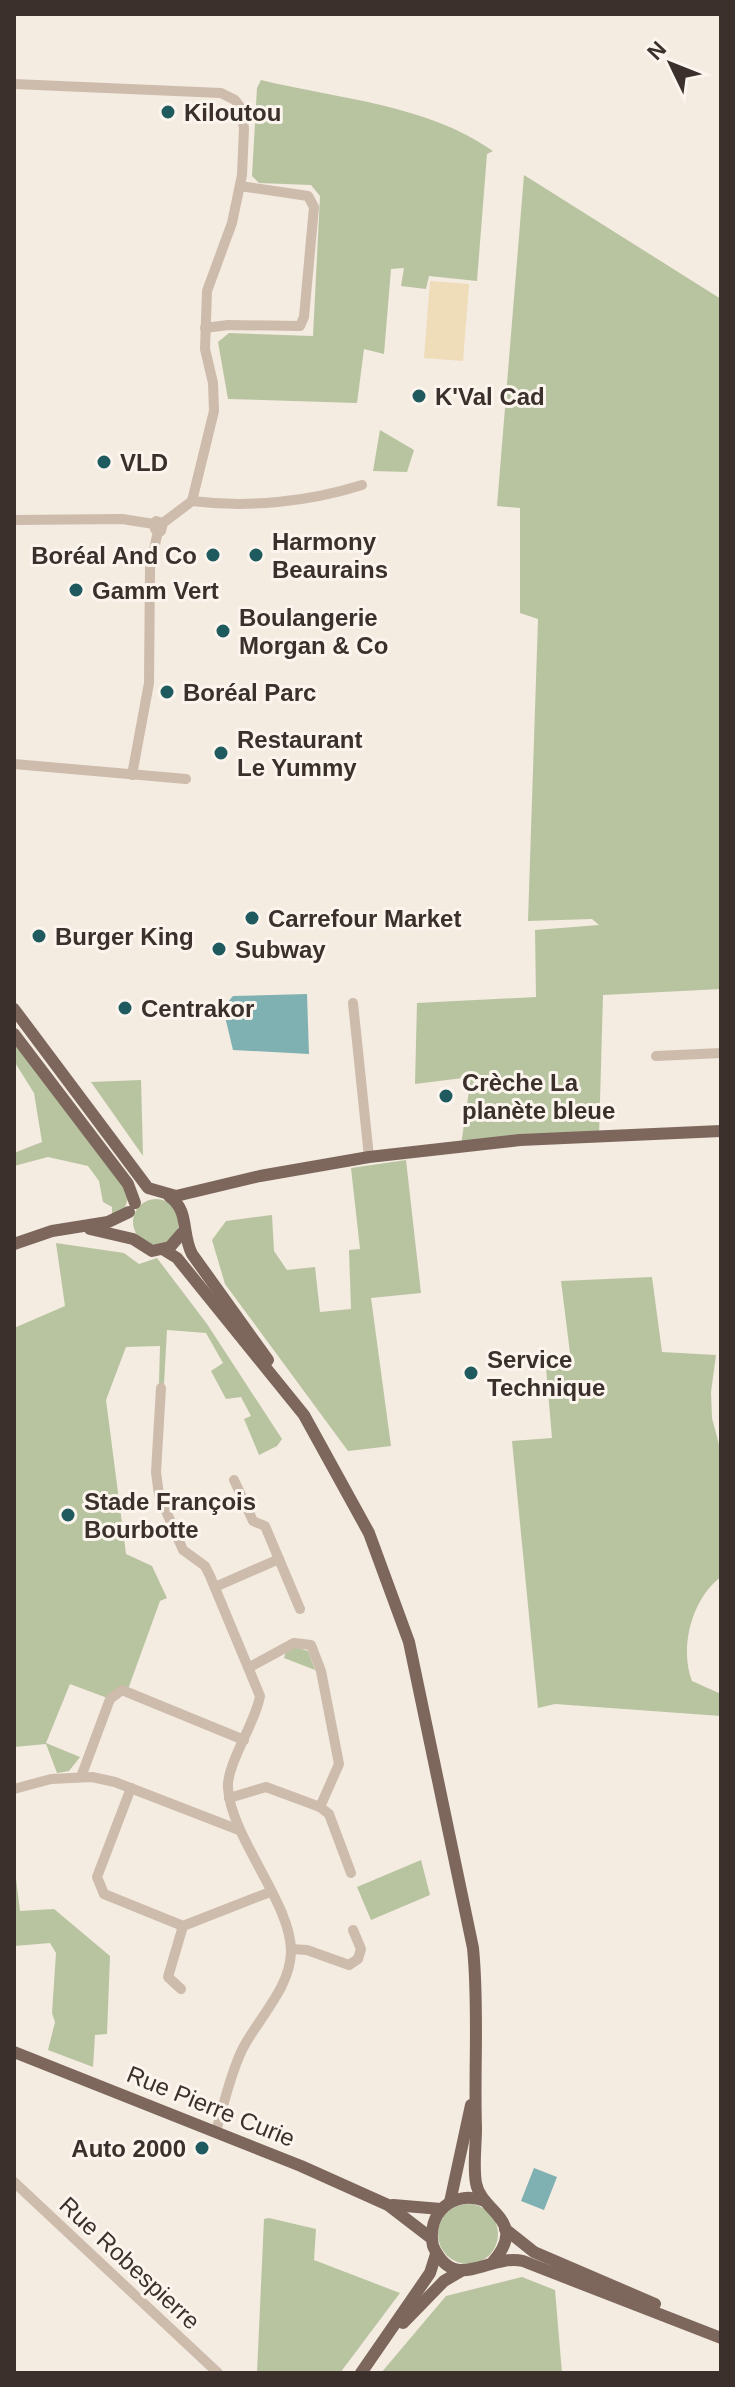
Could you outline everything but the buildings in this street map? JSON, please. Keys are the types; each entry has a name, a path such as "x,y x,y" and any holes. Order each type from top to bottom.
{"main road":[{"path":"14,997 43,1048"},
{"path":"14,1009 139,1176 184,1215"},
{"path":"14,1034 128,1184 132,1207 127,1223 133,1239"},
{"path":"14,1244 52,1231 108,1222 146,1195 213,1188 369,1157 520,1140 721,1131"},
{"path":"213,1188 192,1203 184,1215 183,1232 192,1254 266,1356 325,1450 358,1510 409,1642 473,1948 477,1996 473,2095 476,2184 485,2201 499,2213 505,2229 503,2247 492,2263"},
{"path":"83,1227 133,1239 147,1249 164,1250 177,1258 281,1383"},
{"path":"164,1250 176,1243 183,1232"},
{"name":"Rue Pierre Curie","path":"14,2052 216,2131 388,2205 431,2238"},
{"path":"473,2095 445,2205 435,2217 431,2238 436,2254 451,2268 461,2271 472,2271 506,2258 532,2264 721,2336"},
{"path":"445,2205 468,2197 485,2201"},
{"name":"Rue Pierre Curie","path":"388,2205 445,2205"},
{"path":"505,2229 534,2252 721,2336"},
{"path":"361,2373 430,2273 436,2254"},
{"path":"383,2342 437,2287 461,2271"}],"street":[{"path":"14,84 221,93 230,96 241,108 244,129 240,186 232,223 207,291 205,328 214,411 192,501"},
{"path":"205,328 228,325 300,326 304,317 314,207 308,196 240,186"},
{"path":"132,775 149,683 150,568 158,526 192,501 250,504 342,491 362,485"},
{"path":"14,520 122,519 158,526"},
{"path":"14,764 186,779"},
{"path":"353,1003 369,1157"},
{"path":"656,1056 721,1053"},
{"path":"161,1388 156,1472 159,1495 183,1550 205,1566 260,1696 227,1784 239,1830 250,1844 287,1930 291,1949 284,1981 235,2068 216,2131"},
{"path":"234,1480 253,1521 265,1526 300,1609"},
{"path":"212,1581 279,1559"},
{"path":"250,1667 294,1643 311,1645 321,1671 339,1764 320,1807"},
{"path":"81,1777 110,1699 122,1690 244,1740"},
{"path":"14,1789 51,1779 81,1777 115,1782 239,1830"},
{"path":"229,1798 266,1787 320,1807 329,1814 351,1873"},
{"path":"131,1788 97,1877 104,1894 183,1926 270,1892"},
{"path":"181,1989 168,1977 183,1926"},
{"path":"291,1949 307,1950 349,1965 358,1959 361,1949 353,1930"},
{"name":"Rue Robespierre","path":"14,2182 218,2373"}],"green space":[{"path":"261,80 410,113 467,135 493,151 487,154 477,281 429,276 426,289 401,286 404,268 391,269 384,354 364,349 357,403 228,399 218,342 229,333 313,336 320,196 311,185 259,183 252,176 257,88"},
{"path":"524,175 721,299 721,989 603,995 599,1136 461,1145 471,1077 415,1084 417,1003 536,997 535,930 599,925 592,919 528,921 538,619 520,613 520,508 497,506"},
{"path":"380,430 414,450 407,472 373,471"},
{"path":"14,1042 123,1183 129,1196 124,1210 112,1217 112,1207 103,1202 99,1181 88,1166 48,1157 14,1166 14,1153 42,1142 34,1093 14,1061"},
{"path":"141,1080 143,1156 91,1082"},
{"path":"406,1160 421,1293 371,1298 391,1446 348,1451 225,1284 212,1240 226,1221 272,1215 274,1251 287,1270 315,1267 320,1312 351,1309 349,1250 360,1249 351,1168"},
{"path":"156,1199 172,1206 179,1222 172,1238 156,1245 140,1238 133,1222 140,1206"},
{"name":"Stade François Bourbotte","path":"56,1243 124,1253 139,1264 157,1258 207,1324 282,1439 277,1446 259,1455 244,1419 251,1416 241,1397 226,1399 211,1371 223,1363 206,1333 167,1330 164,1384 159,1383 160,1346 126,1347 106,1400 126,1554 152,1566 167,1598 160,1601 127,1692 110,1699 70,1684 46,1743 80,1757 69,1771 57,1773 46,1744 14,1747 14,1328 65,1306"},
{"path":"652,1277 662,1352 716,1355 711,1392 712,1418 721,1452 721,1577 702,1597 696,1610 687,1654 692,1681 721,1694 721,1716 555,1704 538,1708 512,1441 552,1438 545,1356 570,1353 561,1281"},
{"path":"295,1647 308,1651 315,1670 284,1658 286,1651"},
{"path":"421,1860 430,1895 371,1920 357,1887"},
{"path":"14,1862 20,1911 54,1909 110,1956 107,2034 95,2035 93,2067 48,2050 55,2022 52,2013 56,1953 50,1943 14,1946"},
{"path":"468,2204 489,2213 498,2234 489,2255 468,2264 447,2255 438,2234 447,2213"},
{"path":"264,2219 316,2229 314,2260 400,2293 340,2373 257,2373"},
{"path":"522,2277 555,2290 562,2373 381,2373 446,2296"}],"sand":[{"path":"430,281 469,284 463,361 424,358"}],"water":[{"path":"307,994 309,1054 233,1050 223,1008 233,996"},
{"path":"534,2168 557,2177 544,2210 521,2201"}],"place":[{"name":"Kiloutou","path":"168,112"},
{"name":"K'Val Cad","path":"419,396"},
{"name":"VLD","path":"104,462"},
{"name":"Boréal And Co","path":"213,555"},
{"name":"Harmony Beaurains","path":"256,555"},
{"name":"Gamm Vert","path":"76,590"},
{"name":"Boulangerie Morgan & Co","path":"223,631"},
{"name":"Boréal Parc","path":"167,692"},
{"name":"Restaurant Le Yummy","path":"221,753"},
{"name":"Carrefour Market","path":"252,918"},
{"name":"Burger King","path":"39,936"},
{"name":"Subway","path":"219,949"},
{"name":"Centrakor","path":"125,1008"},
{"name":"Crèche La planète bleue","path":"446,1096"},
{"name":"Service Technique","path":"471,1373"},
{"name":"Stade François Bourbotte","path":"68,1515"},
{"name":"Auto 2000","path":"202,2148"}]}
